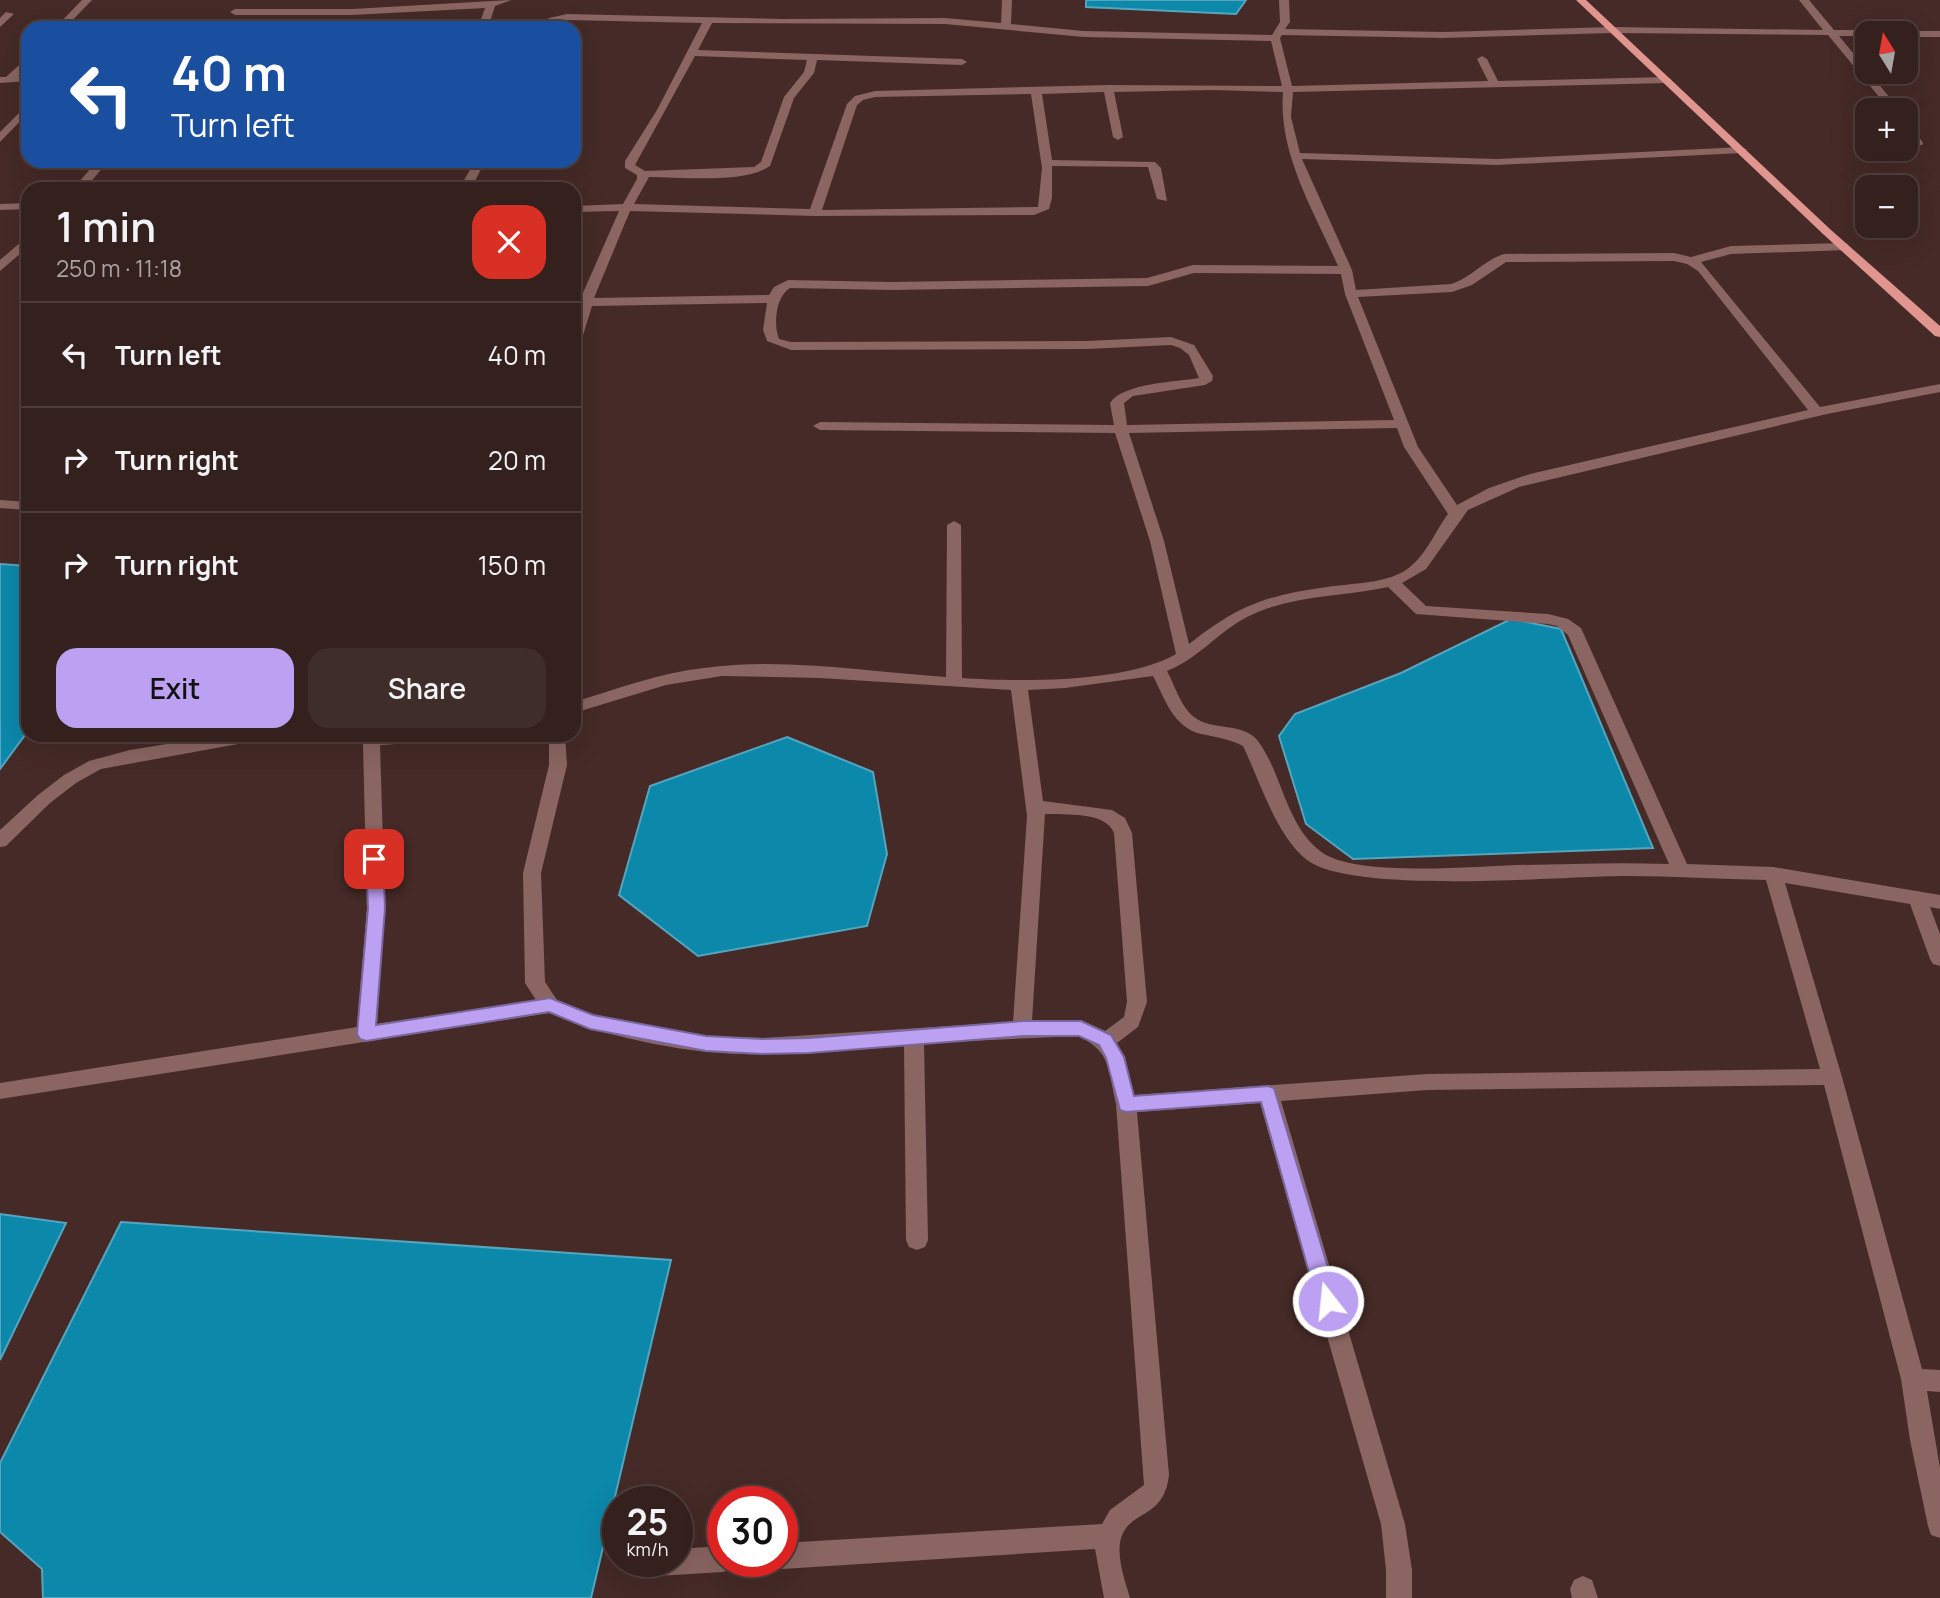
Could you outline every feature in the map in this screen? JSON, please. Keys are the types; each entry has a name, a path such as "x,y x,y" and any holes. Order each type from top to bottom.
{"main road":[{"path":"1581,0 1844,247 1940,332"}],"street":[{"path":"67,21 87,0"},
{"path":"239,0 235,16 411,9 491,4 506,0"},
{"path":"411,9 419,0"},
{"path":"1006,25 1007,0"},
{"path":"1284,0 1285,22 1278,35 1288,89 1286,117 1295,156 1346,270 1351,294 1411,446 1454,512"},
{"path":"1804,0 1886,98"},
{"path":"485,21 491,4"},
{"path":"0,24 9,14"},
{"path":"551,21 567,18 945,21 1084,34 1443,35 1612,30 1855,33"},
{"path":"708,21 694,53 630,161 629,166 643,174 745,172 757,170 766,164 789,97 809,73 812,58"},
{"path":"1918,34 1940,34"},
{"path":"694,53 962,62"},
{"path":"1482,59 1496,85"},
{"path":"5,79 21,66"},
{"path":"815,213 852,104 859,98 902,93 1036,90 1213,87 1288,89 1667,80"},
{"path":"1108,89 1118,137"},
{"path":"581,209 627,207 815,213 1034,212 1043,209 1047,201 1046,163 1036,90"},
{"path":"0,139 21,115"},
{"path":"1295,156 1497,162 1742,150"},
{"path":"1046,163 1151,164 1156,168 1163,199"},
{"path":"85,182 97,168"},
{"path":"581,318 585,302 627,207 644,179 643,174"},
{"path":"0,207 21,206"},
{"path":"0,267 21,247"},
{"path":"1691,261 1731,250 1844,247"},
{"path":"1351,294 1467,285 1488,264 1504,258 1674,257 1691,261 1702,268 1817,412"},
{"path":"1184,656 1157,541 1121,429 1117,403 1119,398 1129,393 1205,381 1206,376 1193,349 1181,342 1171,341 1087,345 791,346 773,341 769,330 778,290 788,284 807,283 891,286 1148,282 1193,269 1346,270"},
{"path":"585,302 775,299"},
{"path":"581,706 663,682 720,671 778,672 1019,687 1090,681 1158,670 1184,656 1220,626 1249,610 1284,598 1392,582 1407,576 1430,559 1454,512 1489,493 1544,476 1817,412 1940,388"},
{"path":"820,425 1121,429 1404,424"},
{"path":"0,504 21,506"},
{"path":"954,524 954,683"},
{"path":"1392,582 1422,611 1548,619 1562,622 1575,632 1681,871"},
{"path":"1158,670 1180,713 1189,722 1201,728 1234,734 1250,742 1293,834 1315,857 1350,870 1399,874 1629,869 1773,874 1940,902"},
{"path":"1019,687 1035,807 1023,1028"},
{"path":"0,841 44,799 70,779 95,765 130,755 205,742"},
{"path":"366,1034 376,908 371,742"},
{"path":"550,1005 536,983 532,873 558,765 557,742"},
{"path":"1035,807 1106,814 1119,822 1123,833 1137,1002 1135,1018 1122,1032 1105,1040"},
{"path":"1773,874 1832,1077 1913,1379 1922,1440 1940,1526"},
{"path":"1917,898 1940,959"},
{"path":"0,1091 550,1005 590,1022 706,1044 797,1046 1023,1028 1081,1028 1105,1040 1115,1057 1126,1104 1157,1475 1155,1491 1118,1519 1107,1536 1107,1553 1117,1598"},
{"path":"914,1037 917,1240"},
{"path":"1126,1104 1427,1082 1832,1077"},
{"path":"1268,1093 1393,1524 1399,1570 1399,1598"},
{"path":"1913,1379 1940,1381"},
{"path":"798,1555 1107,1536"}],"water":[{"path":"1086,0 1246,0 1236,14 1086,7"},
{"path":"0,564 21,566 21,740 0,769"},
{"path":"1511,619 1561,629 1653,848 1353,859 1306,824 1279,736 1295,714 1401,673"},
{"path":"787,737 873,772 887,854 867,926 698,956 619,895 650,786"},
{"path":"0,1214 66,1223 0,1360"},
{"path":"121,1222 671,1260 618,1486 602,1486 602,1552 591,1598 43,1598 42,1569 0,1532 0,1463"}],"route":[{"path":"374,859 376,908 366,1034 550,1005 590,1022 706,1044 809,1045 1023,1028 1081,1028 1105,1040 1115,1057 1126,1104 1268,1093 1328,1301"}]}
